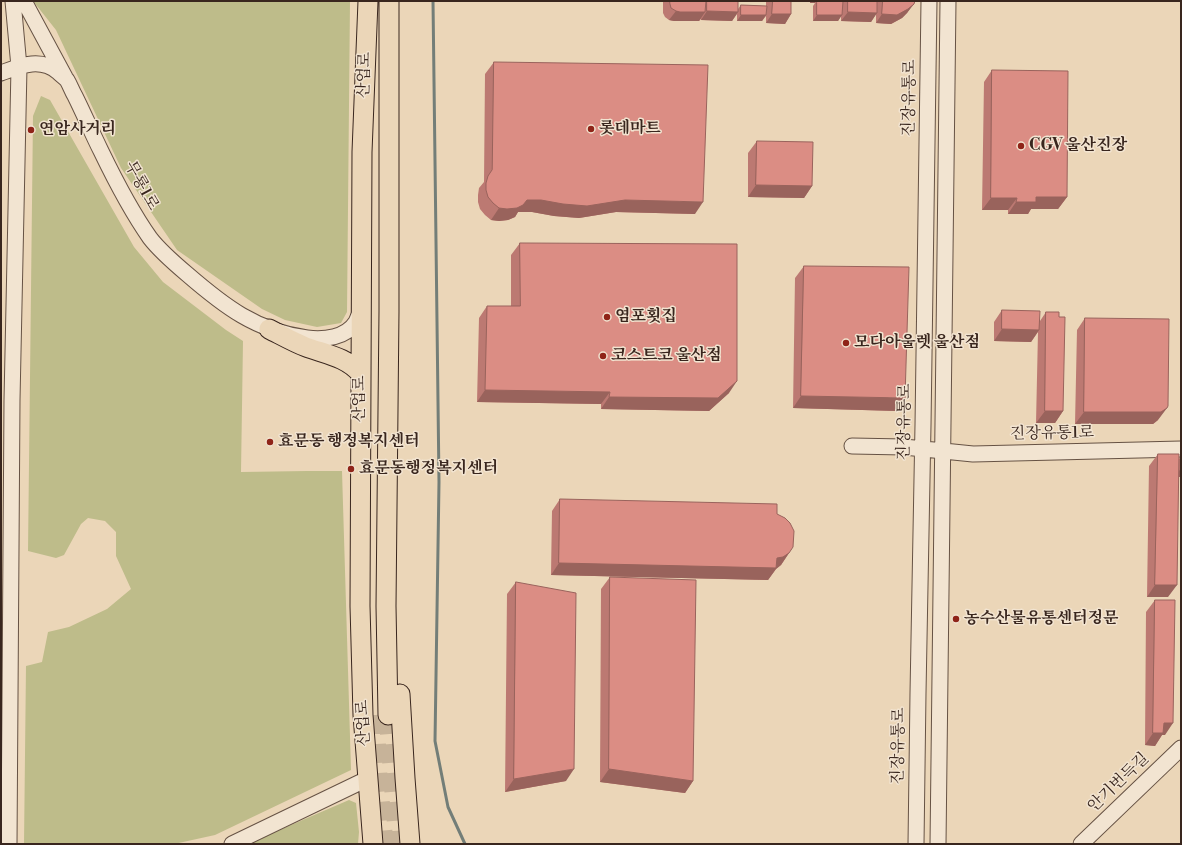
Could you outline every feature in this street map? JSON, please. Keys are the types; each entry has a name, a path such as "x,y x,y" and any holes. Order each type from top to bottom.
{"main road":[{"name":"산업로","path":"368,1 362,152 360,606 363,715 373,844"},
{"name":"산업로","path":"368,1 371,606 381,715 386,598 389,311 389,1"},
{"name":"산업로","path":"389,311 396,488 401,716 410,840"},
{"path":"269,329 295,342 342,360 355,368 361,374"},
{"path":"366,844 371,816"}],"street":[{"path":"9,844 12,392 19,67 13,1"},
{"path":"24,1 67,81"},
{"name":"진장유통로","path":"916,844 929,1"},
{"path":"938,844 948,1"},
{"name":"무룡1로","path":"1,73 19,67 41,63 56,70 67,81 123,193 151,239 174,262 223,304 244,318 269,329 315,339 330,338 351,329 361,311"},
{"name":"진장유통1로","path":"852,446 904,447 974,454 1181,449"},
{"name":"안기번득길","path":"1081,844 1181,748"},
{"path":"232,844 367,779"}],"shaded area":[{"path":"33,1 350,1 347,312 341,323 317,327 285,320 262,309 177,250 121,168 56,30"},
{"path":"41,96 50,100 134,247 163,282 226,330 243,341 241,472 342,471 351,770 215,835 174,844 24,844 26,666 42,662 48,632 69,627 107,609 131,589 116,556 116,532 105,521 88,518 81,524 64,555 56,558 28,551 33,116"},
{"path":"349,800 356,803 359,832 358,844 247,844"}],"building":[{"path":"670,1 706,1 705,12 676,11 671,8"},
{"path":"707,1 738,1 738,12 707,11"},
{"path":"773,1 791,1 791,14 772,14"},
{"path":"817,1 843,1 842,15 817,15"},
{"path":"848,1 877,1 877,13 848,12"},
{"path":"883,1 915,1 914,4 908,9 897,15 882,14"},
{"path":"741,5 767,6 766,15 741,15"},
{"name":"롯데마트","path":"494,62 708,65 703,202 625,200 587,206 541,200 527,200 523,205 517,208 499,208 488,197 486,190 488,176 492,170"},
{"name":"CGV 울산진장","path":"992,70 1068,71 1067,197 1036,197 1036,202 1016,202 1017,198 991,198"},
{"path":"757,141 813,142 812,186 756,185"},
{"name":"코스트코 울산점","path":"520,243 737,244 737,381 718,398 609,397 610,392 485,390 487,306 520,306"},
{"name":"모다아울렛 울산점","path":"804,266 909,267 905,398 801,396"},
{"path":"1002,310 1040,311 1039,330 1002,329"},
{"path":"1046,312 1059,312 1059,317 1065,317 1063,411 1045,411"},
{"path":"1085,318 1169,319 1167,408 1161,412 1084,412"},
{"path":"1158,454 1179,454 1177,585 1155,585"},
{"path":"560,499 777,504 777,514 785,518 790,523 794,531 793,547 789,553 783,557 777,558 776,568 559,563"},
{"path":"610,577 696,580 693,781 609,769"},
{"path":"516,582 576,593 574,769 514,779"},
{"path":"1155,600 1175,600 1173,723 1164,723 1163,733 1153,733"}],"waterway":[{"path":"433,1 439,482 435,741 448,807 465,844"}],"tunnel":[{"path":"375,715 378,777 384,844"},
{"path":"388,715 398,844"}],"place":[{"name":"롯데마트","path":"591,129"},
{"name":"연암사거리","path":"31,130"},
{"name":"CGV 울산진장","path":"1021,146"},
{"name":"염포횟집","path":"607,317"},
{"name":"모다아울렛 울산점","path":"846,343"},
{"name":"코스트코 울산점","path":"603,356"},
{"name":"효문동 행정복지센터","path":"270,442"},
{"name":"효문동행정복지센터","path":"351,469"},
{"name":"농수산물유통센터정문","path":"956,619"}]}
